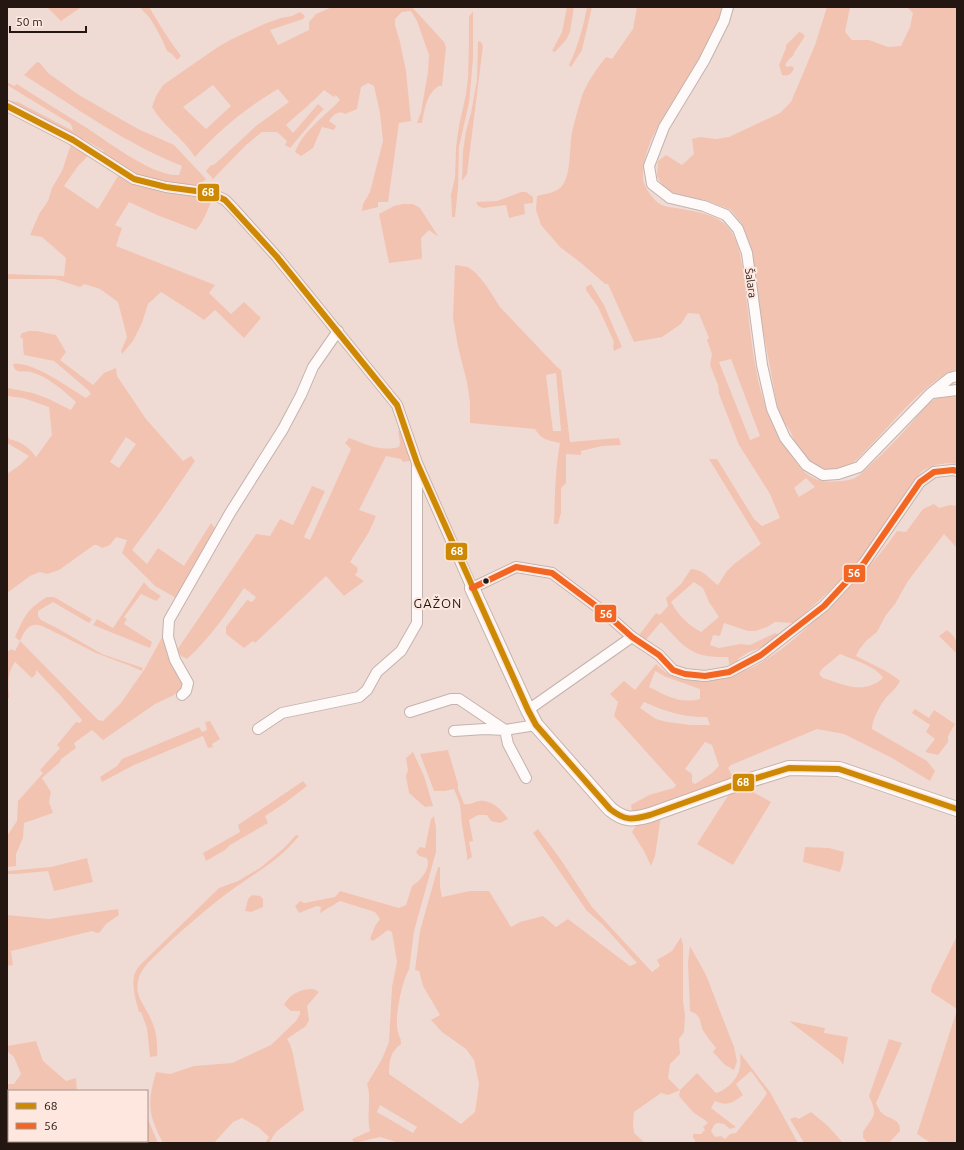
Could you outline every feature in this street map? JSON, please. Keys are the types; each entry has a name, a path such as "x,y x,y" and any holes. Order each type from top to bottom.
{"street":[{"name":"Šalara","path":"728,7 724,21 704,62 664,127 649,166 652,184 670,198 704,206 726,215 738,229 747,253 762,365 772,409 785,438 806,465 823,475 838,474 859,467 930,394 950,378 957,376"},
{"path":"7,106 72,140 134,179 166,187 211,193 225,200 277,257 397,405 417,463 472,588 536,725 610,809 620,817 637,819 731,786 789,768 839,769 957,809"},
{"path":"182,695 186,690 188,683 175,660 168,637 169,620 230,513 283,429 301,395 313,367 338,331"},
{"path":"930,394 957,390"},
{"path":"258,729 282,713 359,697 367,690 377,672 401,651 417,623 417,463"},
{"path":"472,588 516,567 552,573 604,612 632,637 659,655 673,670 685,674 705,676 729,672 761,655 824,606 864,563 920,482 934,472 957,471"},
{"path":"528,710 632,637"},
{"path":"410,712 451,699 459,699 505,730 508,744 526,778"},
{"path":"454,731 485,729 505,730 536,725"}],"shaded area":[{"path":"47,7 79,7 80,8 61,21"},
{"path":"140,7 149,7 181,56 177,60 167,51 149,17"},
{"path":"332,7 412,7 444,42 446,47 442,86 439,86 431,93 425,107 422,123 417,123 421,112 428,72 429,55 417,21 411,11 402,12 395,19 395,25 406,71 411,121 399,123 388,202 378,202 378,207 362,211 363,204 370,192 383,141 380,113 374,86 368,83 361,87 357,109 345,114 338,113 334,115 329,121 336,126 334,130 322,127 313,148 301,156 295,152 303,137 340,100 336,95 334,97 324,90 286,125 293,133 318,104 324,109 290,148 285,145 287,141 277,132 262,132 246,145 213,179 206,171 210,166 215,164 256,126 289,102 278,89 234,120 214,137 195,157 152,107 156,96 163,85 230,40 264,24 292,16 300,12 305,16 303,19 270,30 278,45 309,30 309,22 316,14","holes":["213,85 231,106 206,129 183,107"]},
{"path":"567,7 574,7 570,32 566,40 555,52 552,51 562,32"},
{"path":"587,7 592,7 582,50 571,67 569,65 580,37"},
{"path":"637,7 723,7 708,45 661,120 652,139 645,158 643,179 650,194 659,203 665,206 699,212 718,219 725,224 736,241 744,276 755,366 760,388 766,409 777,433 784,446 800,468 808,475 822,481 830,482 855,478 887,450 929,403 940,397 957,395 957,464 949,463 936,465 924,470 908,490 884,530 860,560 828,593 793,623 775,622 767,627 755,631 748,631 724,623 720,636 713,635 710,645 719,648 740,644 750,645 775,633 779,635 765,646 749,652 738,659 739,663 730,667 728,657 705,656 690,650 683,645 661,622 644,642 639,635 656,613 660,615 668,606 666,598 681,584 691,569 700,571 718,585 727,571 734,564 761,544 709,459 717,459 754,519 762,526 780,518 770,494 739,445 719,394 718,385 710,365 712,354 707,340 709,338 699,314 688,313 681,324 662,337 634,342 608,284 605,284 560,247 541,225 536,210 537,196 558,190 567,177 572,132 586,86 606,57 612,59 633,29","holes":["731,359 760,436 750,440 719,362","806,478 815,487 799,497 794,488","694,582 703,588 709,602 719,617 701,632 691,626 677,612 671,602"]},
{"path":"827,7 850,7 845,32 852,40 869,40 888,47 901,46 910,27 913,13 907,7 957,7 957,369 934,382 922,392 853,463 841,469 831,470 816,466 804,457 789,429 779,416 759,308 751,248 742,224 731,210 705,200 675,194 663,187 657,176 658,161 666,155 682,165 694,154 692,139 700,137 716,139 729,137 780,113 791,102 815,45"},
{"path":"473,11 473,58 469,103 459,147 458,188 455,217 452,217 451,195 455,177 456,147 468,78 469,17"},
{"path":"799,32 805,36 793,56 785,65 787,67 791,66 794,68 790,74 786,76 782,75 779,65 786,45"},
{"path":"478,41 481,42 483,46 467,174 462,181 463,151 477,80"},
{"path":"37,62 40,63 48,73 79,95 138,129 174,145 206,179 197,185 182,186 155,181 134,174 101,154 104,151 83,139 82,141 7,103 7,99 18,102 73,131 71,124 7,85 7,82 14,86 17,84 143,164 168,174 179,175 182,166 121,136 24,75"},
{"path":"71,144 88,156 78,166 64,186 98,209 118,176 130,181 209,198 211,202 203,220 196,230 129,202 115,225 122,228 116,246 215,285 209,293 231,314 244,302 261,318 244,338 215,310 204,320 161,292 148,304 142,323 133,341 122,354 121,351 127,337 118,302 100,289 84,284 80,287 55,279 7,279 7,274 64,276 66,258 42,237 30,235 39,214 48,201 52,188 62,171"},
{"path":"521,192 526,192 533,197 533,203 524,204 525,214 509,218 506,205 483,208 478,206 476,202 497,201"},
{"path":"413,204 420,208 438,236 429,230 421,238 421,259 389,263 379,214 394,206"},
{"path":"455,265 468,267 476,273 486,285 500,307 561,370 570,442 619,438 621,445 602,446 581,451 581,455 566,454 566,483 561,488 561,513 558,524 554,524 556,473 560,443 545,439 535,429 470,423 470,402 467,382 458,347 453,318","holes":["556,373 561,431 553,431 546,375"]},
{"path":"591,284 604,305 622,347 614,351 614,342 598,307 586,290 586,287"},
{"path":"37,331 56,335 66,352 60,360 93,385 104,373 116,368 117,376 146,419 183,461 191,456 195,461 132,550 147,564 158,548 184,566 211,523 217,531 176,598 155,586 122,553 127,540 116,537 110,545 102,548 94,545 59,570 47,574 40,572 30,576 7,593 7,474 20,465 29,456 7,443 7,431 9,439 24,445 36,457 52,435 49,407 23,398 7,396 8,388 33,393 71,410 76,402 61,389 37,374 15,370 13,364 21,364 51,376 86,398 91,394 54,361 24,355 23,339 20,337 22,333","holes":["126,437 136,444 119,468 110,462"]},
{"path":"398,431 401,431 411,453 410,461 403,462 401,459 386,456 359,510 376,516 369,532 350,562 358,568 355,575 364,581 344,596 326,576 255,643 253,641 244,648 226,634 226,627 247,600 252,602 256,597 244,588 225,616 203,643 187,659 181,656 177,650 256,534 270,536 280,519 293,525 312,486 325,491 304,537 310,540 351,449 345,443 349,438 373,447 386,449 399,447 400,442"},
{"path":"934,504 939,508 950,505 957,506 957,548 944,534 908,581 877,632 866,641 856,656 884,670 900,681 880,706 872,725 872,729 927,761 935,771 930,781 892,758 844,734 817,729 731,765 728,768 734,779 677,797 644,810 632,812 631,805 649,795 674,788 676,785 614,716 618,702 610,694 624,681 635,690 656,664 668,674 679,678 691,679 731,675 749,669 766,660 786,646 848,588 882,551 897,531 906,532 923,509","holes":["840,654 870,667 883,678 868,686 846,686 823,678 819,674 822,669","655,671 666,677 700,689 700,699 680,700 649,687","644,702 675,713 707,717 710,725 691,725 667,722 656,719 640,708","705,742 712,745 719,766 712,773 695,784 692,782 692,774 685,769"]},
{"path":"144,582 149,588 161,596 156,601 141,594 124,617 127,619 124,624 152,642 150,648 93,625 97,619 113,628"},
{"path":"47,597 54,597 92,619 89,623 53,602 38,611 38,616 41,620 102,654 143,668 142,671 96,653 39,625 29,627 25,631 20,641 15,637 30,610"},
{"path":"947,630 956,640 957,654 939,636"},
{"path":"164,634 185,683 183,689 155,704 103,740 92,730 74,743 76,748 61,759 60,762 42,778 51,792 49,802 53,813 24,823 23,838 16,854 16,866 7,867 7,836 17,821 18,800 43,773 40,770 60,748 57,745 76,722 80,723 82,720 36,670 36,674 32,678 15,662 9,674 9,697 7,700 7,652 11,649 15,651 20,641 98,720 103,721 121,703 144,670"},
{"path":"915,709 929,718 934,710 955,724 948,736 948,742 938,755 925,752 935,739 926,732 930,725 912,713"},
{"path":"210,721 220,739 212,744 213,747 208,748 203,736 134,765 102,782 100,777 117,766 122,759 199,727 202,732 207,730 205,722"},
{"path":"448,750 458,784 458,789 464,804 479,801 492,803 503,812 508,819 500,823 491,821 487,815 478,815 469,820 473,841 469,842 472,857 467,860 460,804 454,789 434,791 420,754"},
{"path":"413,752 424,776 433,806 425,807 409,793 406,776 408,770 406,758"},
{"path":"303,781 307,786 265,816 268,823 206,861 203,853 240,832 238,825"},
{"path":"744,787 771,802 733,865 697,844 731,791"},
{"path":"434,816 436,828 436,852 414,931 409,970 406,975 399,1000 397,1026 401,1044 392,1054 389,1065 389,1074 461,1124 475,1112 479,1084 474,1060 466,1049 442,1032 431,1020 440,1015 423,986 419,971 415,970 420,931 438,867 440,867 440,887 442,897 470,891 489,891 511,927 520,922 543,916 556,927 568,919 630,966 637,963 603,925 587,911 533,833 538,829 559,857 592,907 652,972 660,966 657,960 672,951 681,937 683,945 684,1032 679,1039 680,1054 670,1064 668,1078 680,1090 668,1095 661,1093 634,1112 634,1133 643,1141 643,1143 399,1143 380,1137 354,1143 352,1139 370,1131 369,1095 367,1084 382,1059 389,1042 392,987 397,962 392,932 388,930 373,941 370,939 375,926 380,919 375,912 340,901 320,913 321,907 317,906 299,913 295,906 300,901 304,903 335,897 340,891 399,908 406,905 412,886 422,878 428,866 427,858 419,856 416,852 420,847 425,848 431,819","holes":["380,1105 417,1127 413,1133 377,1112"]},
{"path":"661,816 655,856 651,866 644,851 632,832 637,824"},
{"path":"296,835 299,836 284,852 204,911 143,969 137,986 140,999 153,1025 157,1045 157,1056 150,1057 147,1028 141,1012 139,1012 134,990 134,976 138,968 219,888 238,881 260,868 284,848"},
{"path":"805,847 829,848 844,852 840,872 803,862"},
{"path":"87,858 93,882 54,891 48,871 7,874 7,871 51,867"},
{"path":"252,895 260,896 263,899 263,907 251,912 245,911 248,899"},
{"path":"118,909 119,915 106,924 100,932 97,933 92,931 11,951 13,965 7,966 7,915 49,919"},
{"path":"957,936 957,1009 931,992 932,986"},
{"path":"690,946 706,975 734,1047 737,1061 734,1070 725,1065 713,1052 716,1048 704,1032 697,1015 690,1011 688,962"},
{"path":"314,989 319,992 307,1006 309,1020 306,1026 287,1039 293,1054 304,1110 276,1132 269,1143 265,1143 269,1137 258,1127 242,1118 233,1122 214,1143 163,1143 154,1124 150,1109 151,1093 156,1072 170,1074 194,1066 232,1063 271,1045 296,1021 300,1014 300,1011 291,1011 284,1005 286,1001 296,992"},
{"path":"957,1010 957,1143 931,1143 917,1134"},
{"path":"789,1021 825,1028 824,1033 848,1037 843,1065 840,1060"},
{"path":"889,1039 902,1043 876,1103 882,1113 899,1124 900,1131 889,1143 868,1143 863,1138 863,1132 874,1115 869,1096"},
{"path":"36,1041 43,1061 66,1081 76,1078 77,1090 8,1090 8,1142 148,1142 148,1119 158,1143 7,1143 7,1084 14,1084 21,1074 14,1057 7,1051 7,1046"},
{"path":"740,1053 770,1092 798,1143 695,1143 693,1134 701,1134 705,1130 703,1127 708,1123 694,1113 679,1096 680,1090 697,1073 716,1093 724,1089 732,1083 737,1075 740,1064","holes":["751,1071 767,1093 736,1133 730,1134 725,1139 721,1136 715,1137 711,1131 717,1123 724,1124 730,1129 736,1127 711,1108 715,1101 727,1104 737,1100 743,1095 736,1084"]},
{"path":"811,1112 828,1126 843,1143 804,1143 790,1119 795,1117 799,1119"}],"transit line":[{"name":"68","path":"7,106 73,140 134,179 166,187 211,193 225,200 277,257 397,405 417,463 536,725 615,813 629,818 644,817 731,786 789,768 839,769 957,809"},
{"name":"56","path":"472,588 516,567 552,573 604,612 632,637 659,655 673,670 685,674 705,676 729,672 761,655 824,606 864,563 920,482 934,472 957,471"}],"district":[{"name":"GAŽON","path":"438,603"}]}
